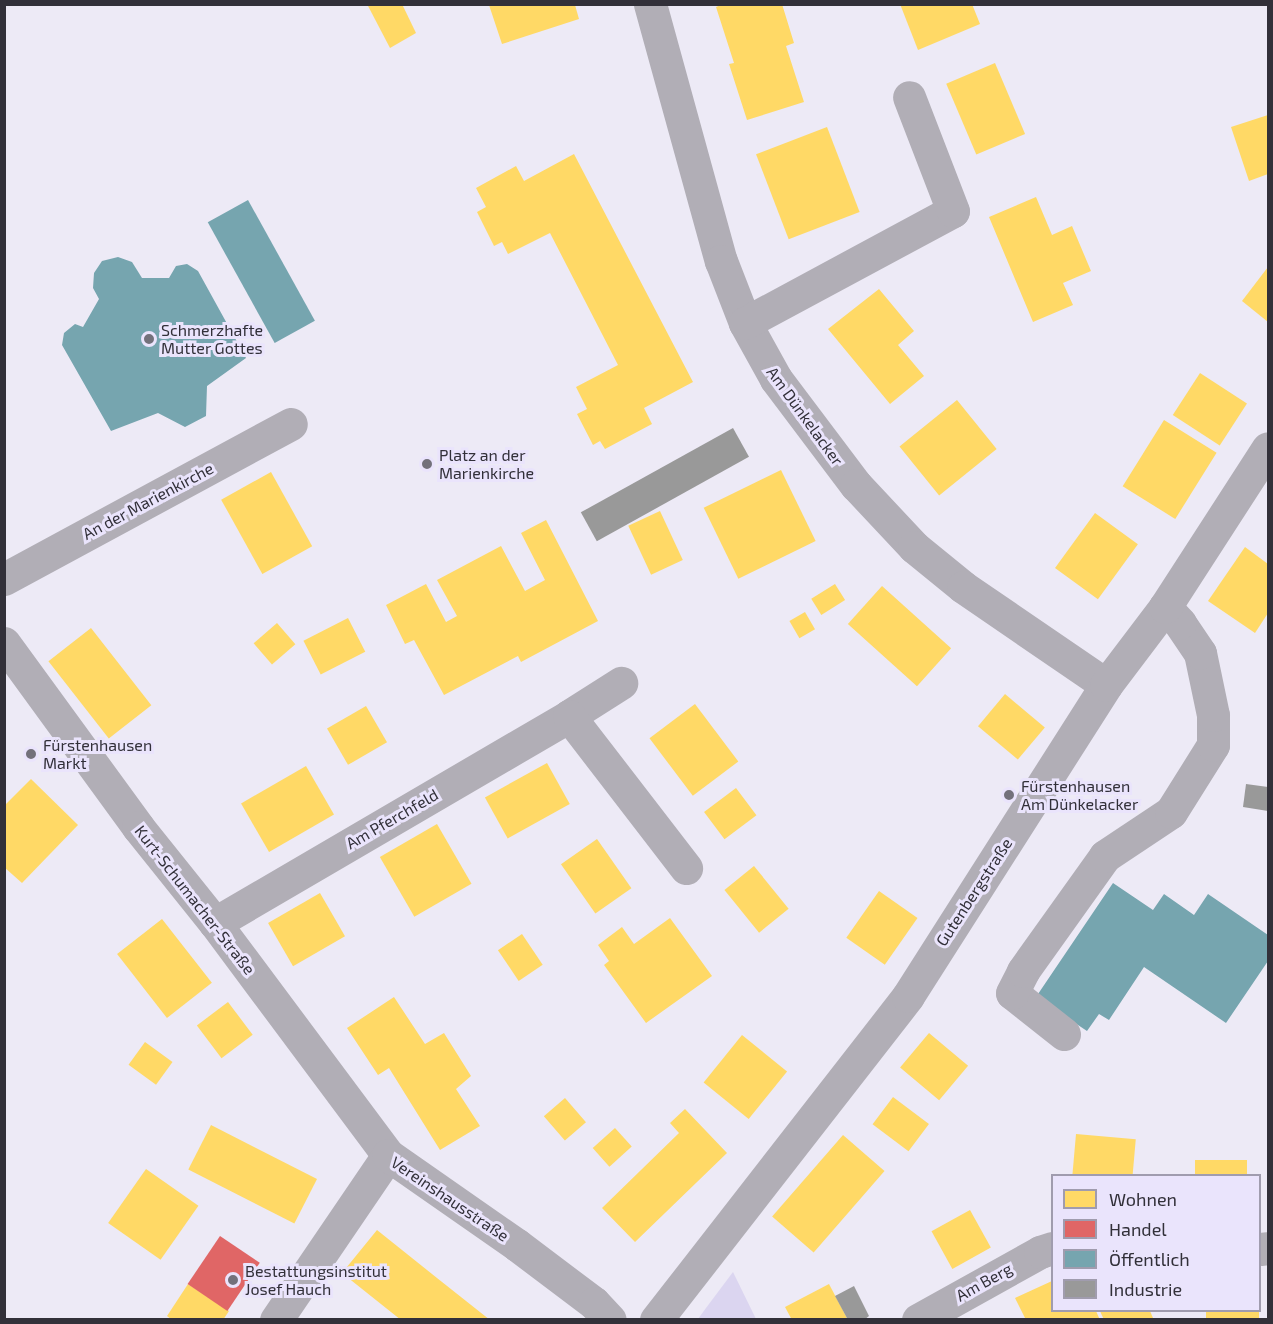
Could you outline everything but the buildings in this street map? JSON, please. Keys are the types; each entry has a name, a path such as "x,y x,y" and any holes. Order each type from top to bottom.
{"street":[{"name":"Am Dünkelacker","path":"650,4 702,201 721,261 745,323 776,379 856,485 914,547 963,587 1106,685"},
{"path":"745,323 953,211 909,97"},
{"name":"An der Marienkirche","path":"4,579 291,424"},
{"name":"Gutenbergstraße","path":"656,1320 908,996 1106,685 1165,607 1269,448"},
{"path":"1064,1034 1012,993 1023,971 1104,856 1171,812 1213,745 1213,715 1200,653 1180,623 1165,607"},
{"name":"Kurt-Schumacher-Straße","path":"4,643 138,827 215,922 388,1155"},
{"name":"Am Pferchfeld","path":"215,922 569,716 621,683"},
{"path":"569,716 686,868"},
{"name":"Vereinshausstraße","path":"276,1320 388,1155 518,1245 594,1303 610,1320"},
{"name":"Am Berg","path":"918,1320 992,1277 1051,1249"}],"shaded area":[{"path":"733,1272 756,1319 698,1319 706,1308"}],"place":[{"name":"Schmerzhafte Mutter Gottes","path":"149,339"},
{"name":"Platz an der Marienkirche","path":"427,464"},
{"name":"Fürstenhausen Markt","path":"31,754"},
{"name":"Fürstenhausen Am Dünkelacker","path":"1009,795"},
{"name":"Bestattungsinstitut Josef Hauch","path":"233,1280"}]}
